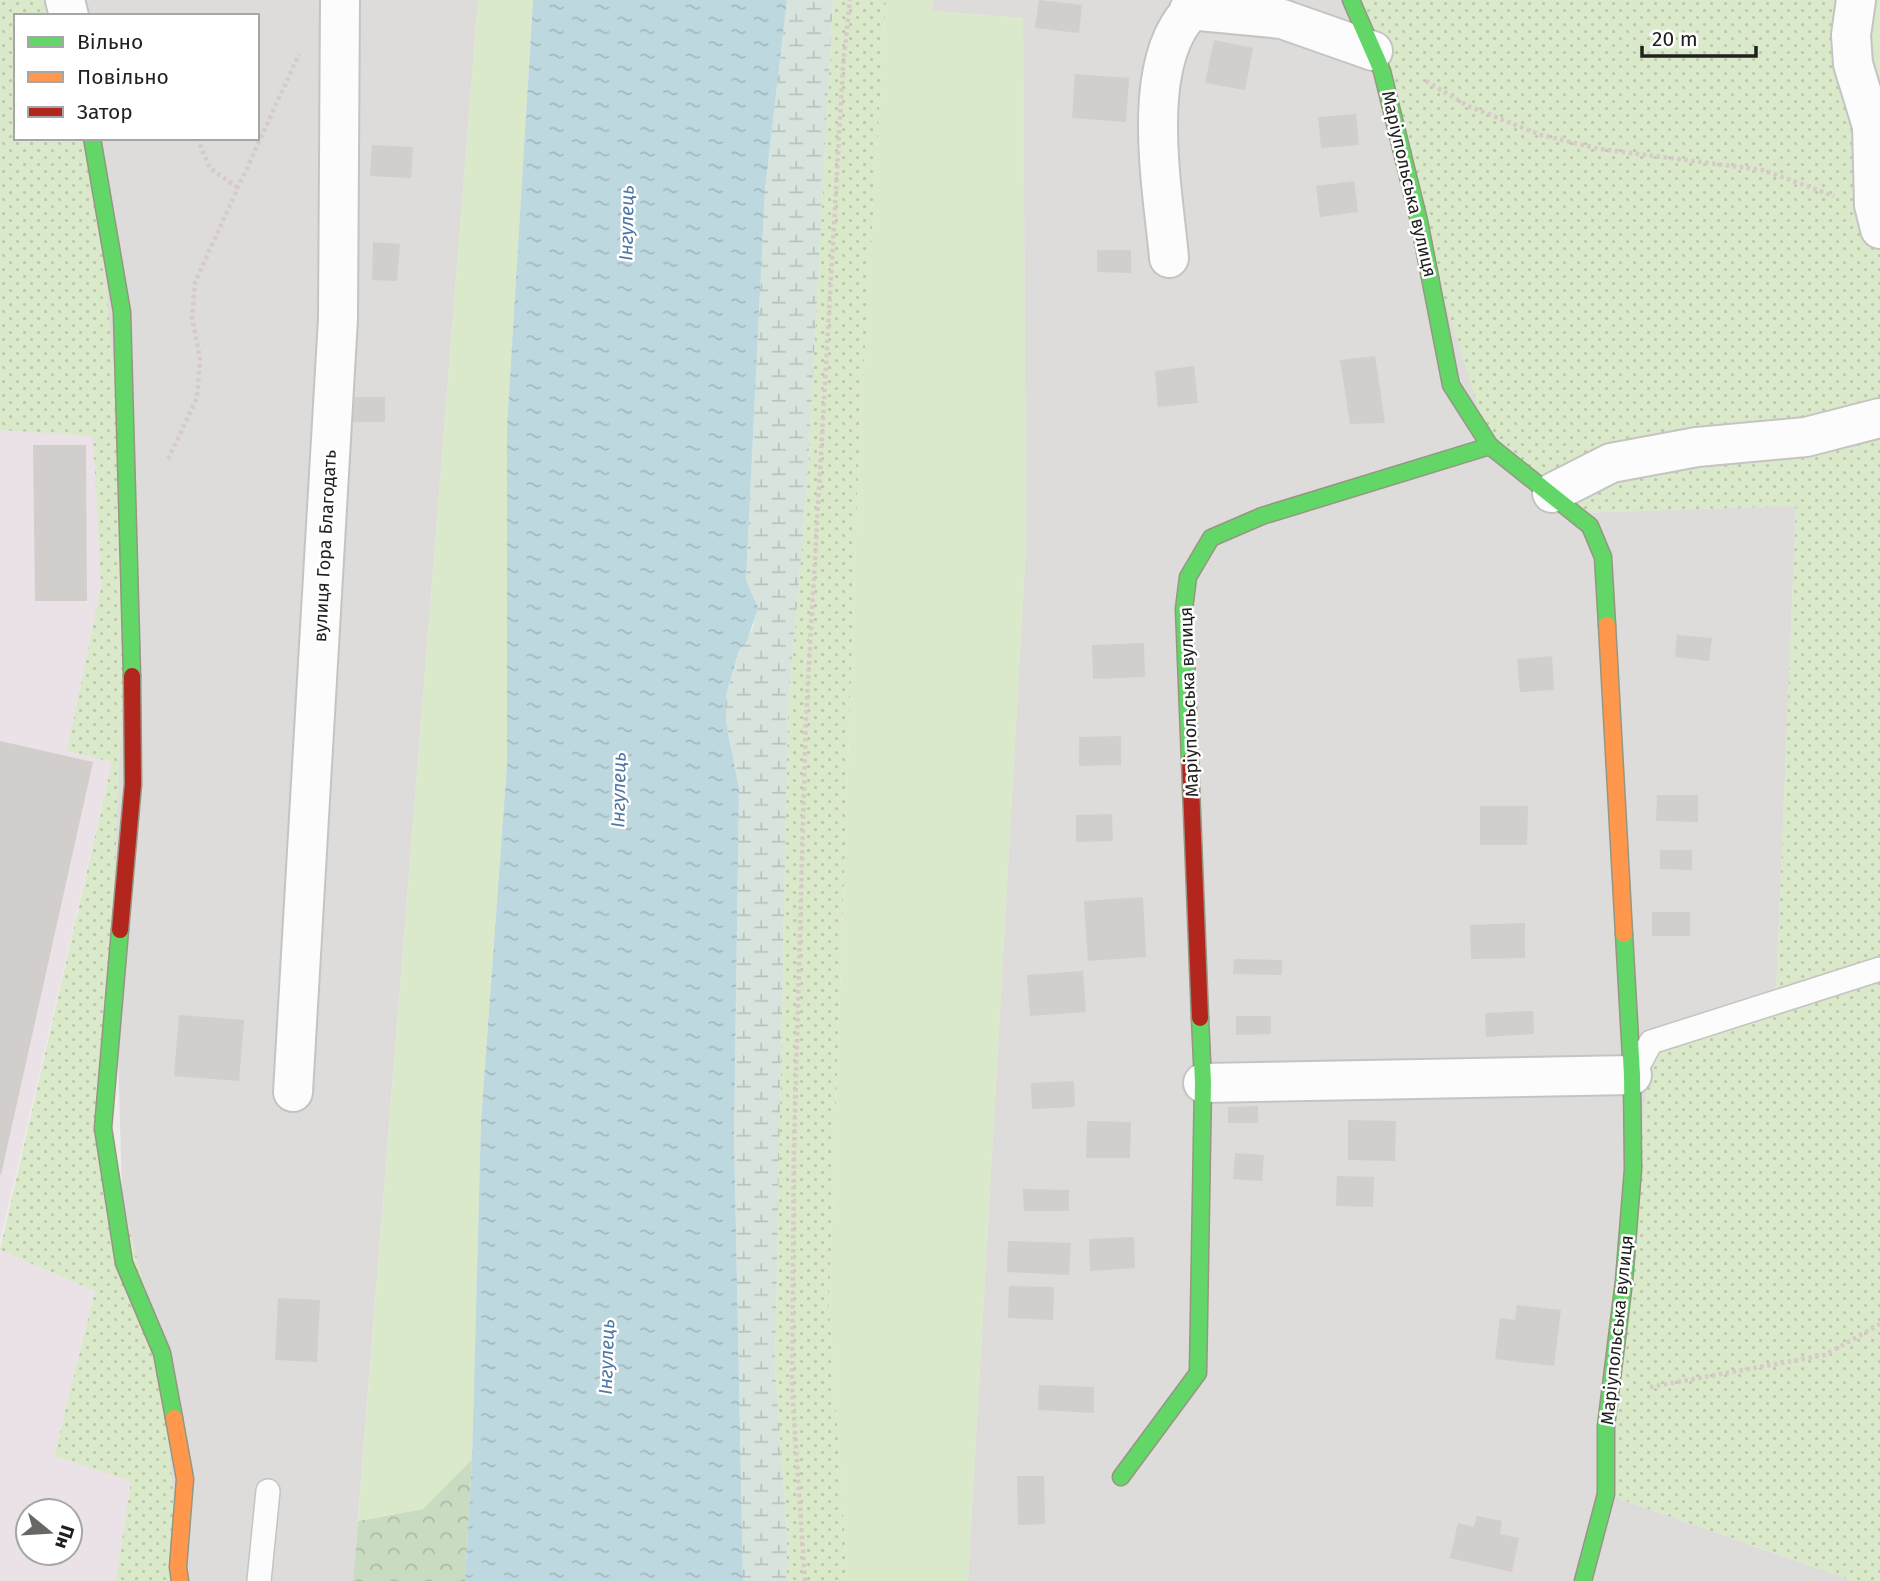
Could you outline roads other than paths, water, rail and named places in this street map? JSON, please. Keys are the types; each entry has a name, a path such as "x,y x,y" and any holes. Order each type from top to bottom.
{"street":[{"name":"вулиця Гора Благодать","path":"293,1092 338,319 340,0"},
{"name":"Маріупольська вулиця","path":"1351,0 1382,71 1419,221 1451,385 1490,446 1590,526 1603,557 1632,1075 1633,1169 1624,1281 1606,1426 1606,1494 1583,1581"},
{"path":"1856,0 1851,36 1853,64 1872,126 1874,205 1880,229"},
{"path":"1170,258 1156,114 1164,61 1196,5 1282,19 1373,51"},
{"path":"92,140 122,312 130,537 133,784 103,1128 124,1262 162,1353 183,1466 180,1581"},
{"path":"1552,493 1611,463 1697,447 1806,438 1880,418"},
{"name":"Маріупольська вулиця","path":"1121,1478 1198,1373 1203,1083 1184,609 1188,577 1211,538 1249,521 1490,446"},
{"path":"1203,1083 1632,1075"}],"lane":[{"path":"1632,1075 1651,1042 1880,969"},
{"path":"259,1581 268,1491"}],"water":[{"name":"Інгулець","path":"533,0 787,0 765,189 746,580 758,607 747,641 739,650 726,695 726,723 739,789 734,1135 743,1581 465,1581 472,1459 481,1121 507,764 507,427"}]}
